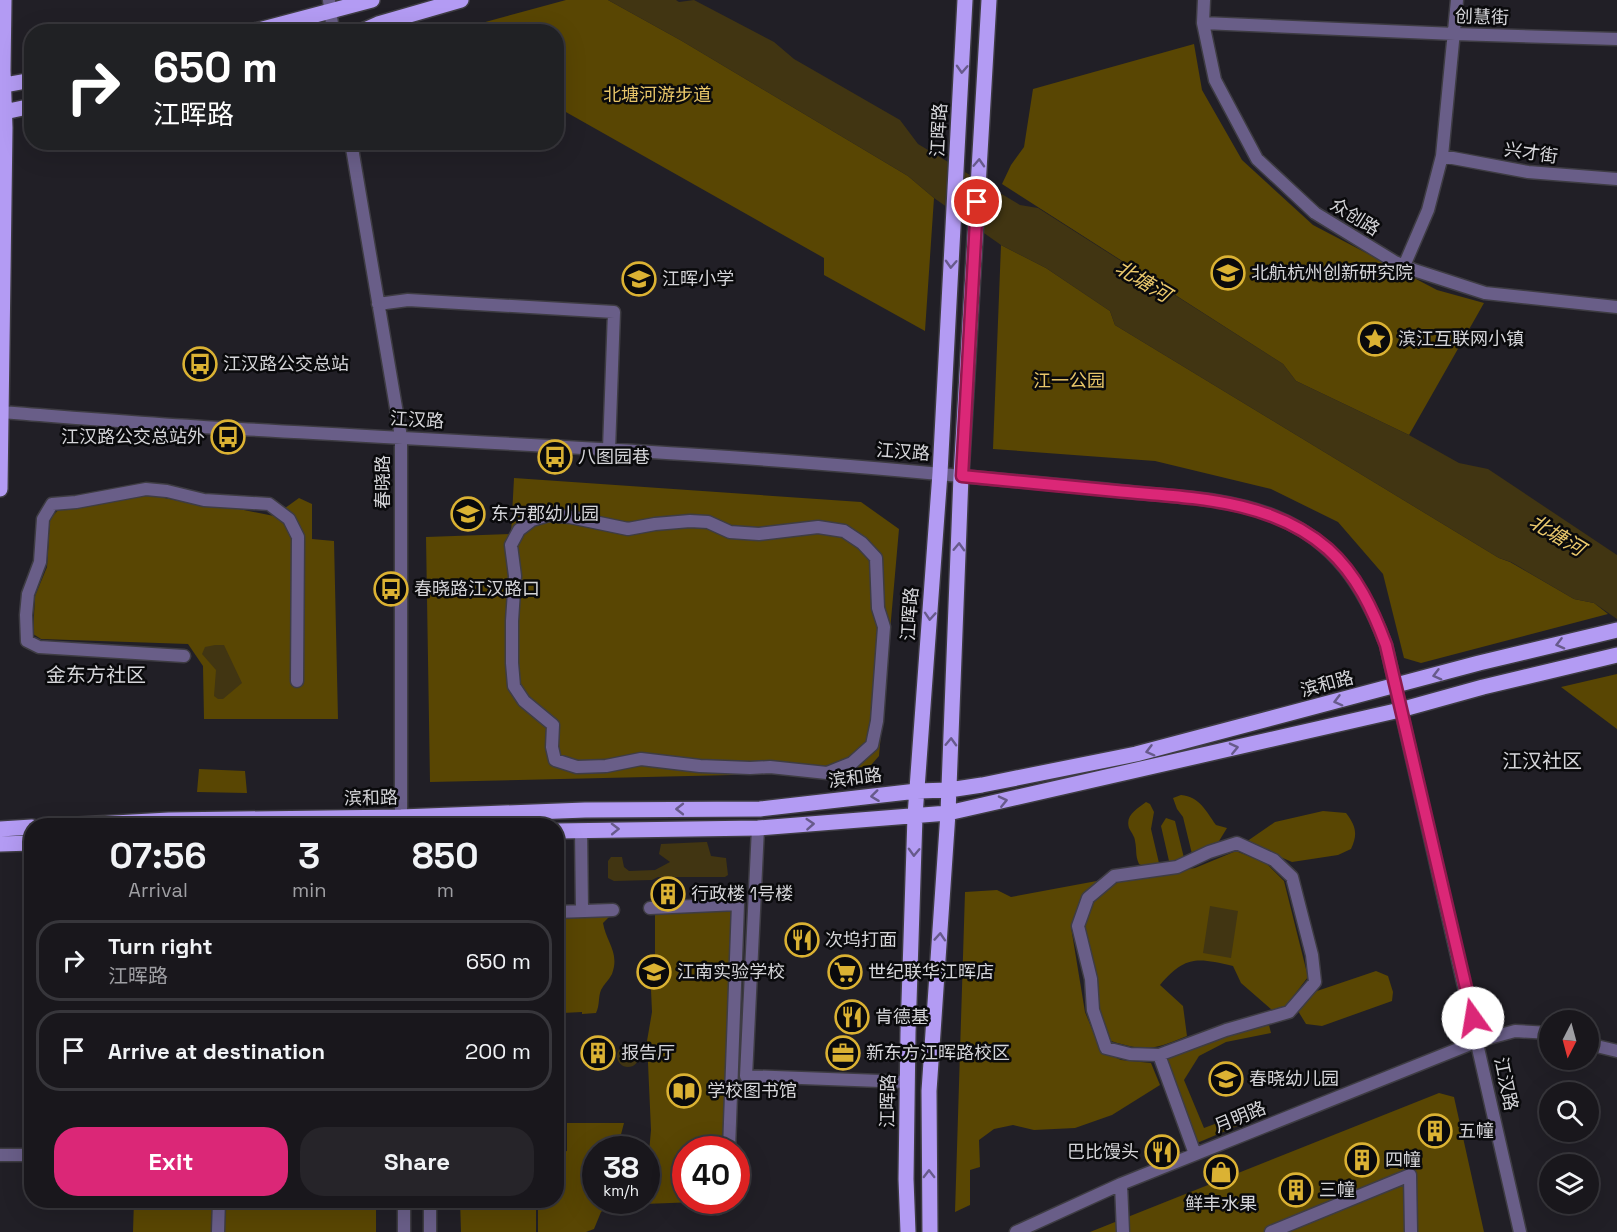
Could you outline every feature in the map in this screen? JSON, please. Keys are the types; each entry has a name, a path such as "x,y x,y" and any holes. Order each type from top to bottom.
{"main road":[{"path":"0,489 5,128 2,112 4,0"},
{"path":"274,24 329,5 372,0"},
{"path":"378,24 461,0"},
{"path":"930,1232 929,1091 948,813 964,431 988,0"},
{"name":"江晖路","path":"908,1232 907,1082 915,816 940,473 965,5"},
{"path":"2,86 24,82"},
{"path":"2,112 24,108"},
{"name":"滨和路","path":"451,818 585,810 760,809 917,791 949,790 1136,754 1479,663 1617,630"},
{"path":"564,831 758,828 948,813 1400,710 1483,687 1617,655"},
{"path":"0,829 24,828"},
{"path":"0,844 24,843"}],"street":[{"name":"众创路","path":"1204,0 1203,23 1215,80 1257,159 1315,213 1404,266 1485,293 1617,307"},
{"path":"1404,266 1428,210 1442,156 1457,0"},
{"path":"329,5 332,24"},
{"name":"创慧街","path":"1203,23 1617,39"},
{"name":"春晓路","path":"352,150 400,437 401,818"},
{"name":"兴才街","path":"1442,156 1528,172 1617,179"},
{"path":"378,304 408,300 614,312 609,449"},
{"name":"江汉路","path":"0,412 239,429 609,449 940,473 1182,497 1239,505 1275,516 1304,531 1328,549 1354,578 1373,610 1386,645 1520,1232"},
{"path":"184,656 39,647 27,641 28,594 40,562 44,519 52,504 76,502 146,489 167,491 204,500 269,504 289,519 298,537 297,681"},
{"path":"549,515 628,529 690,520 708,522 730,532 759,534 818,527 844,531 862,543 876,558 878,608 884,627 877,721 872,746 852,763 827,773 770,767 700,766 641,759 606,766 577,767 555,760 552,747 553,726 524,701 514,686 512,621 515,576 511,545 519,530 532,520 549,515"},
{"path":"758,828 746,1076 907,1082"},
{"path":"581,830 582,912"},
{"path":"1237,843 1274,860 1292,877 1312,955 1315,982 1289,1012 1226,1030 1159,1055 1130,1054 1106,1048 1094,1010 1091,979 1078,926 1088,898 1114,876 1176,867 1209,852 1237,843"},
{"path":"650,908 738,904 729,1136"},
{"path":"564,912 613,910"},
{"name":"月明路","path":"1016,1232 1121,1184 1478,1041 1515,1031 1539,1032"},
{"path":"1599,1047 1617,1051"},
{"path":"1159,1055 1195,1154"},
{"path":"0,1155 24,1155"},
{"path":"1271,1232 1410,1175 1411,1232"},
{"path":"1121,1184 1124,1232"},
{"path":"218,1232 219,1208"},
{"path":"404,1208 404,1232"},
{"path":"430,1208 430,1232"}],"green space":[{"name":"北塘河游步道","path":"566,0 608,0 682,41 908,176 934,198 925,331 824,275 824,258 564,111 564,24 478,24"},
{"path":"1194,44 1202,90 1242,160 1313,225 1437,290 1484,303 1409,435 1296,381 1283,364 1002,184 1011,165 1024,147 1033,89"},
{"name":"江一公园","path":"1001,245 1046,268 1110,311 1115,325 1499,558 1574,599 1594,603 1608,614 1421,663 1404,658 1383,574 1338,522 1271,489 1155,461 993,449"},
{"path":"514,478 861,502 899,529 879,756 865,772 430,782 426,537 511,534"},
{"path":"145,494 274,516 299,498 312,504 312,539 334,541 338,719 204,719 203,666 188,644 41,639 33,634 35,596 47,567 50,519 60,508"},
{"path":"1617,674 1617,729 1561,687"},
{"path":"199,769 245,771 247,793 197,792"},
{"path":"1181,795 1198,802 1216,825 1227,828 1216,846 1192,854 1183,817 1173,798"},
{"path":"1146,802 1150,804 1154,812 1151,829 1159,863 1145,867 1139,864 1135,839 1128,823 1130,816"},
{"path":"1323,811 1346,813 1355,830 1355,839 1351,849 1338,855 1292,862 1246,842 1275,822"},
{"path":"1166,818 1175,821 1184,858 1177,863 1169,861 1161,826"},
{"path":"1236,851 1266,863 1284,881 1308,977 1285,1007 1272,1010 1241,983 1233,966 1210,961 1193,961 1177,968 1160,985 1183,1006 1187,1036 1149,1048 1133,1047 1111,1041 1099,1007 1098,982 1085,926 1092,902 1118,881 1195,868"},
{"path":"1102,880 1084,894 1071,927 1085,1012 1101,1051 1121,1060 1151,1063 1160,1085 1112,1115 1075,1128 1034,1130 1013,1125 994,1129 979,1140 980,1167 970,1170 970,1205 955,1212 965,892 997,890 1011,897"},
{"path":"733,909 724,1136 672,1136 672,1203 660,1203 660,1136 650,1136 647,1041 652,1012 655,914"},
{"path":"611,915 603,923 613,953 614,966 612,974 601,990 596,1013 564,1013 564,918"},
{"path":"1376,971 1388,976 1393,992 1392,1001 1322,1026 1306,1024 1298,1011 1314,992"},
{"path":"1269,1025 1271,1033 1226,1042 1199,1056 1184,1080 1204,1128 1257,1108 1261,1116 1197,1143 1165,1058 1221,1037"},
{"path":"1439,1093 1454,1097 1484,1232 1090,1232"},
{"path":"567,1123 624,1123 620,1136 582,1136 582,1214 600,1214 594,1229 586,1232 538,1232 538,1208 564,1208 564,1152 567,1151"},
{"path":"134,1208 376,1208 376,1232 133,1232"},
{"path":"460,1208 536,1208 536,1232 461,1232"}],"water":[{"name":"北塘河","path":"608,0 676,0 679,2 694,0 774,42 794,59 900,120 918,144 1020,205 1038,208 1283,364 1296,381 1409,435 1459,463 1488,469 1617,555 1617,619 1594,603 1574,599 1511,562 1499,558 1115,325 1110,311 1046,268 1001,245 934,198 908,176 682,41"},
{"path":"224,645 242,683 223,699 214,696 216,670 202,654 205,647"},
{"path":"707,842 711,856 726,858 728,875 725,877 658,877 652,880 614,881 608,878 608,861 611,857 622,857 624,867 629,871 655,870 670,862 659,854 661,844"},
{"path":"1210,906 1238,911 1231,958 1203,953"},
{"path":"628,1045 636,1048 639,1056 636,1064 628,1067 620,1064 617,1056 620,1048"}],"place":[{"name":"北航杭州创新研究院","path":"1228,273"},
{"name":"江晖小学","path":"639,279"},
{"name":"滨江互联网小镇","path":"1375,339"},
{"name":"江汉路公交总站","path":"200,364"},
{"name":"江汉路公交总站外","path":"228,437"},
{"name":"八图园巷","path":"555,457"},
{"name":"东方郡幼儿园","path":"468,514"},
{"name":"春晓路江汉路口","path":"391,589"},
{"name":"行政楼 1号楼","path":"668,894"},
{"name":"次坞打面","path":"802,940"},
{"name":"江南实验学校","path":"654,972"},
{"name":"世纪联华江晖店","path":"845,972"},
{"name":"肯德基","path":"852,1017"},
{"name":"报告厅","path":"598,1053"},
{"name":"新东方江晖路校区","path":"843,1053"},
{"name":"春晓幼儿园","path":"1226,1079"},
{"name":"学校图书馆","path":"684,1091"},
{"name":"五幢","path":"1435,1131"},
{"name":"巴比馒头","path":"1162,1152"},
{"name":"四幢","path":"1362,1160"},
{"name":"鲜丰水果","path":"1221,1172"},
{"name":"三幢","path":"1296,1190"}],"district":[{"name":"金东方社区","path":"96,675"},
{"name":"江汉社区","path":"1542,761"}],"route":[{"path":"977,202 962,476 1182,497 1239,505 1275,516 1304,531 1328,549 1354,578 1373,610 1386,645 1473,1018"}]}
